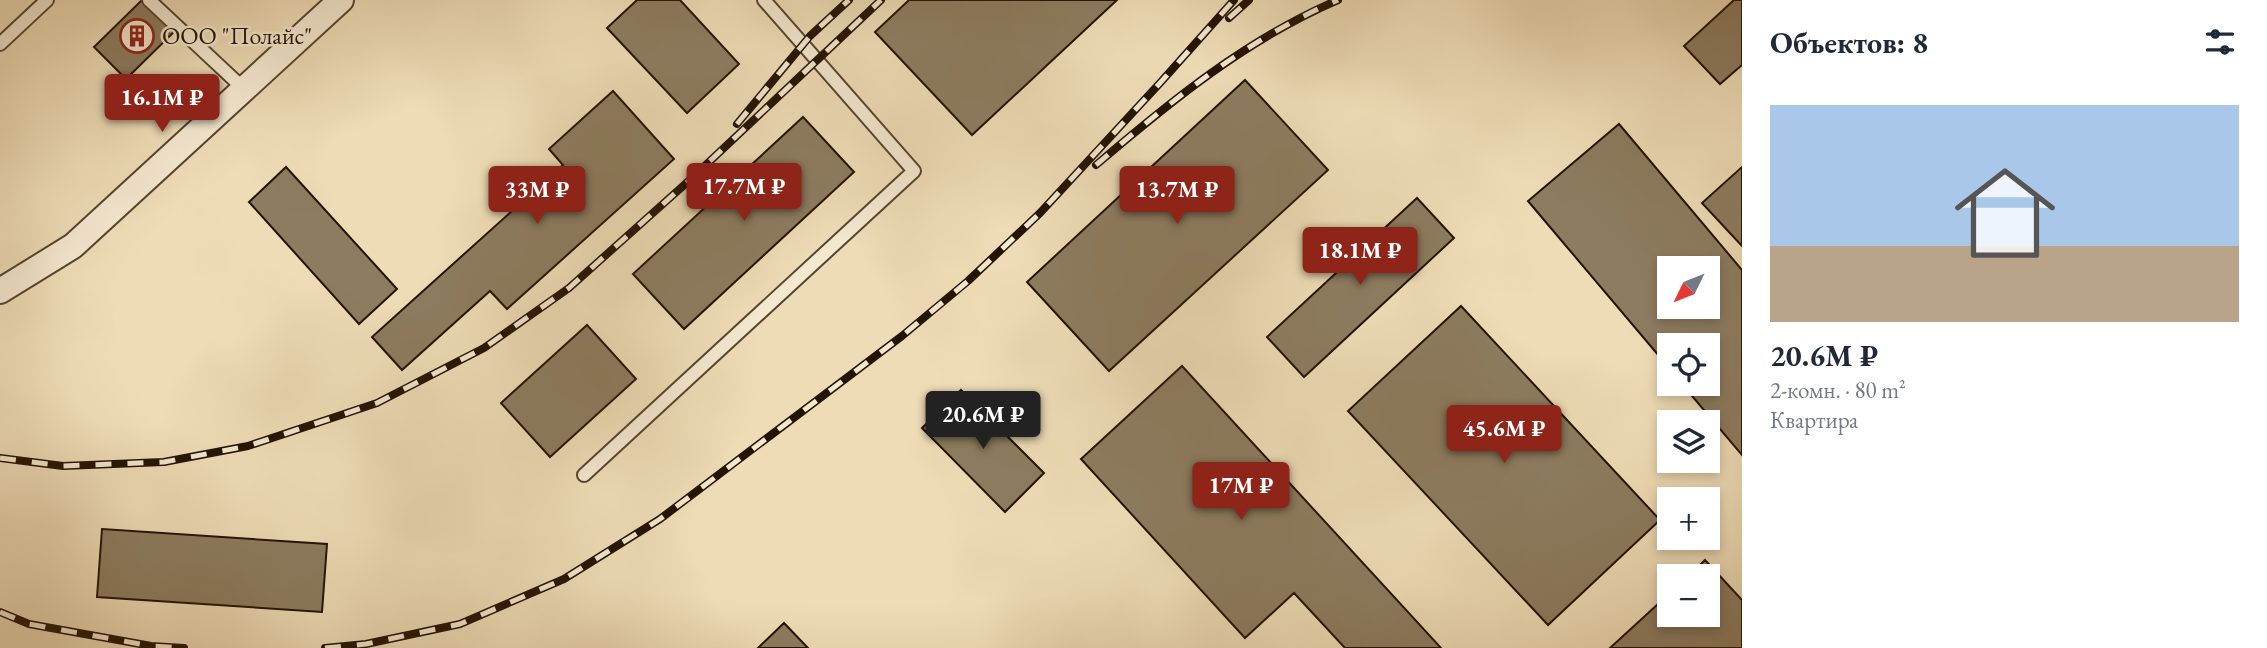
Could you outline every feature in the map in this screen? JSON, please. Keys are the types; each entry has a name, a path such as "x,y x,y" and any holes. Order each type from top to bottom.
{"street":[{"path":"0,291 73,246 341,0"}],"lane":[{"path":"0,44 47,0"},
{"path":"149,0 244,89"},
{"path":"584,475 914,171 764,0"}],"building":[{"name":"ООО \"Полайс\"","path":"142,0 157,0 181,25 126,79 94,47"},
{"path":"637,0 680,0 739,64 687,113 607,28"},
{"path":"909,0 1117,0 972,135 875,32"},
{"path":"1734,0 1742,0 1742,65 1720,84 1684,46"},
{"path":"1245,80 1328,170 1109,371 1027,282"},
{"path":"613,91 674,159 507,309 490,291 402,370 372,337 563,165 549,149"},
{"path":"803,117 854,172 684,329 633,274"},
{"path":"1619,124 1742,270 1742,455 1720,429 1720,410 1704,410 1692,396 1720,396 1720,333 1657,333 1657,354 1528,201"},
{"path":"286,167 397,289 359,324 249,202"},
{"path":"1742,167 1742,246 1702,203"},
{"path":"1417,198 1454,238 1304,377 1267,337"},
{"path":"1461,306 1657,517 1657,523 1548,625 1348,411"},
{"path":"587,325 636,379 550,457 501,403"},
{"path":"1182,366 1441,648 1345,648 1294,593 1245,638 1081,459"},
{"path":"961,390 1044,473 1005,512 922,428"},
{"path":"102,529 327,544 322,612 97,597"},
{"path":"1720,576 1742,600 1742,648 1610,648 1657,605 1657,627 1720,627"},
{"path":"784,623 808,648 758,648"}],"railway":[{"path":"737,124 810,36 849,0"},
{"path":"0,458 63,466 164,462 248,446 377,403 484,348 569,288 692,178 881,0"},
{"path":"325,648 366,644 460,624 564,579 660,519 902,336 968,281 1040,213 1234,0"},
{"path":"1229,18 1249,0"},
{"path":"1096,165 1182,95 1241,52 1338,0"},
{"path":"0,612 29,624 151,646 184,648"}],"place":[{"name":"ООО \"Полайс\"","path":"137,36"}]}
